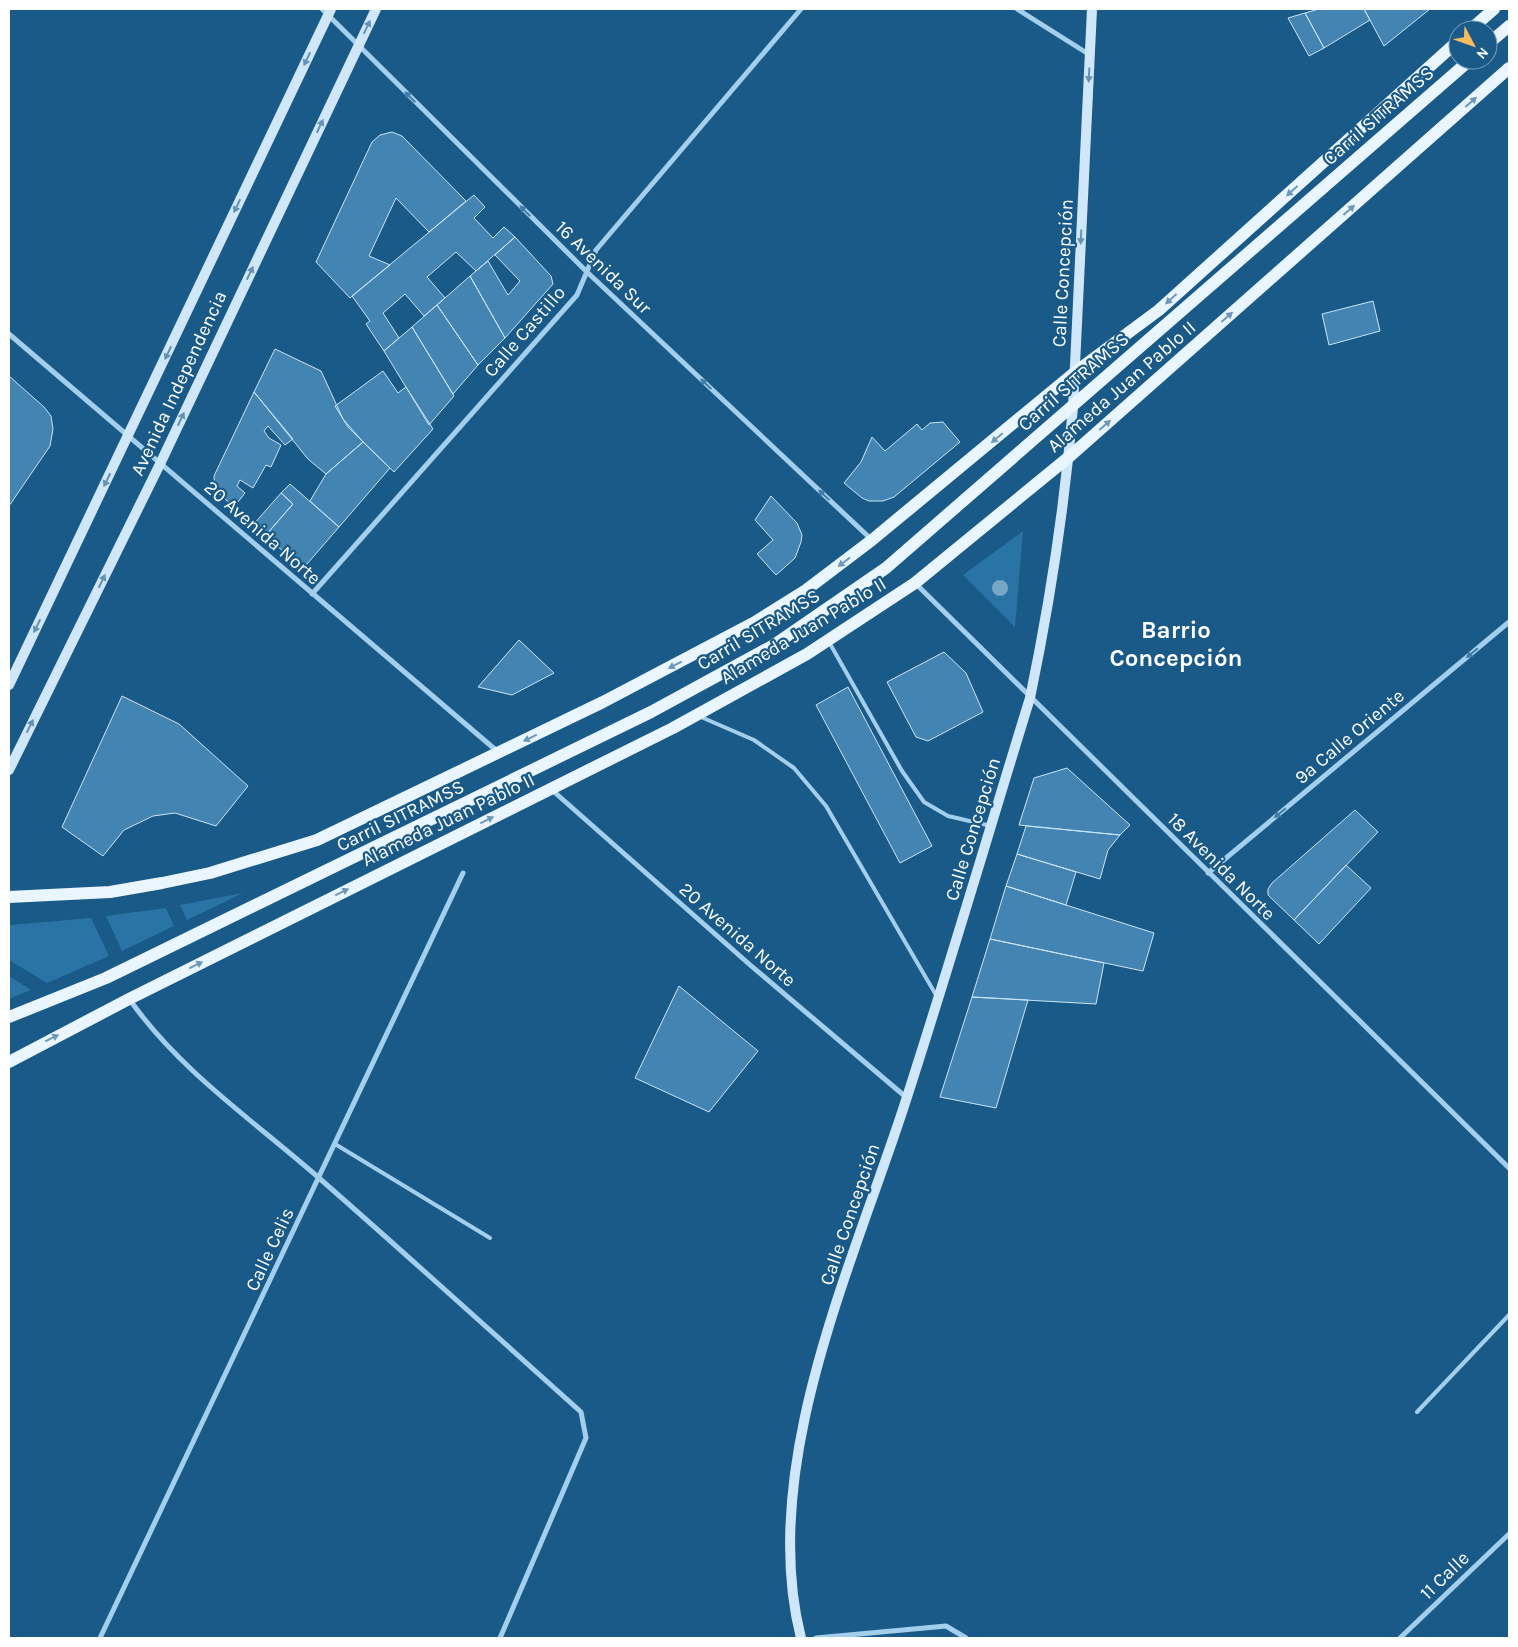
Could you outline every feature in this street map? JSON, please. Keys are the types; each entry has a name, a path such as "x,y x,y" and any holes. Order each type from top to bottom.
{"main road":[{"path":"1481,20 1494,9"},
{"path":"1498,35 1509,26"},
{"name":"Alameda Juan Pablo II","path":"9,897 110,892 210,873 270,856 348,826 621,693 755,622 806,590 872,540 1074,373 1159,310 1448,50"},
{"name":"Alameda Juan Pablo II","path":"9,1062 129,999 551,790 697,715 828,640 916,583 1069,457 1509,68"},
{"name":"Carril SITRAMSS","path":"9,1017 106,978 566,755 659,708 774,645 886,568 1459,70"},
{"name":"Carril SITRAMSS","path":"9,1025 56,999"}],"street":[{"name":"Avenida Independencia","path":"9,770 160,464 376,9"},
{"name":"Calle Castillo","path":"312,594 577,295 596,250 801,9"},
{"path":"1017,9 1090,54"},
{"name":"Calle Concepción","path":"801,1638 793,1607 790,1533 796,1463 822,1347 907,1098 1030,698 1052,576 1069,457 1073,407 1092,9"},
{"name":"Avenida Independencia","path":"9,685 327,11"},
{"name":"16 Avenida Sur","path":"327,11 358,45 587,272 872,540"},
{"name":"20 Avenida Norte","path":"9,334 499,753"},
{"name":"18 Avenida Norte","path":"916,583 1208,874 1509,1168"},
{"name":"9a Calle Oriente","path":"1208,874 1509,622"},
{"name":"20 Avenida Norte","path":"551,790 749,964 907,1098"},
{"name":"Calle Celis","path":"100,1638 463,873"},
{"path":"129,999 149,1027 178,1058 319,1178 581,1412 586,1438 500,1638"},
{"name":"11 Calle","path":"1400,1638 1509,1534"},
{"path":"816,1638 946,1626 966,1638"}],"lane":[{"path":"828,640 902,771 924,802 948,816 991,826"},
{"path":"697,715 754,740 794,768 826,806 938,998"},
{"path":"335,1144 490,1238"},
{"path":"1417,1412 1509,1315"}],"shaded area":[{"path":"1023,531 1015,627 963,575"},
{"path":"243,893 187,920 180,905"},
{"path":"166,908 174,926 122,951 106,916"},
{"path":"91,918 109,956 47,983 9,960 10,925"},
{"path":"9,976 31,990 9,999"}],"building":[{"path":"1319,9 1364,9 1370,20 1324,48 1305,13"},
{"path":"1364,9 1430,9 1384,46"},
{"path":"1305,13 1324,48 1309,56 1288,18"},
{"path":"392,132 402,136 466,201 429,232 396,198 369,256 390,265 350,298 316,262 372,142 380,135"},
{"path":"474,195 485,207 474,218 493,238 504,227 515,237 476,271 456,252 427,277 445,298 424,316 405,294 383,313 399,338 384,351 366,324 370,321 352,296"},
{"path":"515,237 551,276 553,284 505,338 470,276 488,261 508,295 520,281 495,255"},
{"path":"470,276 505,338 478,365 437,305"},
{"path":"1373,301 1380,331 1329,345 1322,314"},
{"path":"437,305 478,365 453,394 412,327"},
{"path":"412,327 454,396 429,425 384,351"},
{"path":"275,349 321,371 343,419 363,442 326,474 308,459 254,392"},
{"path":"383,371 398,393 406,387 433,429 394,472 348,427 335,406"},
{"path":"9,376 44,407 51,416 53,429 50,446 9,506"},
{"path":"254,392 293,439 285,445 268,426 264,431 269,438 281,445 271,467 266,465 253,488 240,480 237,486 245,493 234,507 215,490 214,476"},
{"path":"943,422 960,442 894,497 883,501 869,501 862,498 844,483 861,462 872,437 885,451 917,424 922,430 930,423"},
{"path":"363,442 390,468 339,527 310,501 326,474"},
{"path":"290,484 339,527 307,564 300,565 265,536 293,504 281,493"},
{"path":"281,493 293,504 265,536 253,525"},
{"path":"771,496 797,523 802,535 795,558 776,575 757,554 773,540 755,520"},
{"path":"519,640 554,673 512,695 478,687"},
{"path":"944,652 966,673 983,712 928,741 916,737 887,682"},
{"path":"848,687 932,846 900,863 816,705"},
{"path":"122,696 179,724 248,786 216,826 175,813 153,816 124,830 103,856 62,827"},
{"path":"1067,768 1130,825 1120,835 1019,825 1034,778"},
{"path":"1355,810 1378,832 1294,920 1268,895 1268,889 1272,883"},
{"path":"1026,826 1120,835 1108,850 1100,879 1017,854"},
{"path":"1017,854 1076,872 1066,905 1006,886"},
{"path":"1346,865 1371,888 1319,944 1294,920"},
{"path":"1006,886 1154,933 1143,971 990,939"},
{"path":"990,939 1104,963 1096,1004 972,997"},
{"path":"679,986 758,1051 709,1112 635,1078"},
{"path":"972,997 1028,1000 996,1108 940,1097"}],"district":[{"name":"Barrio Concepción","path":"1176,644"}]}
